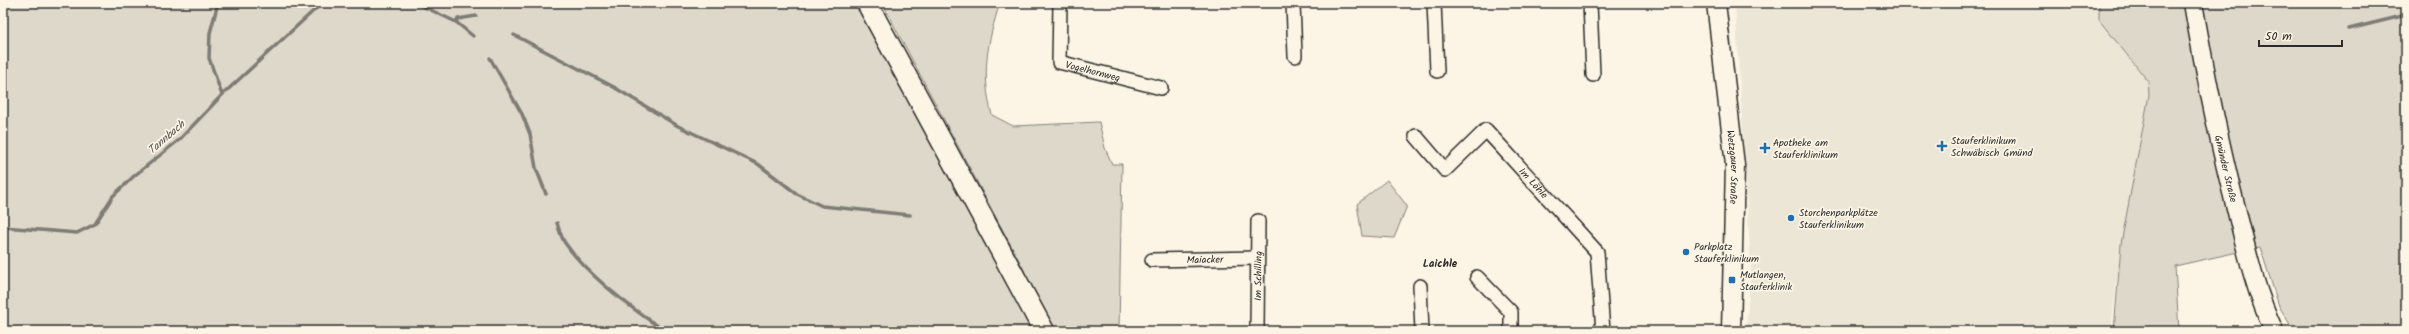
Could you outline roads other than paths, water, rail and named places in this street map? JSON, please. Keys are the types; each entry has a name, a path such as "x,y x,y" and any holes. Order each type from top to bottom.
{"main road":[{"path":"867,3 1044,331"}],"street":[{"name":"Vogelhornweg","path":"1060,3 1059,62 1161,88"},
{"path":"1293,3 1295,56"},
{"path":"1434,3 1437,71"},
{"path":"1590,3 1593,75"},
{"name":"Wetzgauer Straße","path":"1716,3 1735,165 1730,331"},
{"name":"Gmünder Straße","path":"2193,3 2207,85 2232,195 2255,283 2274,331"},
{"name":"Im Löhle","path":"1416,136 1445,170 1486,130 1597,252 1603,331"},
{"name":"Im Schilling","path":"1257,331 1258,221"},
{"name":"Maiacker","path":"1152,260 1258,258"},
{"path":"1477,278 1511,312 1511,331"},
{"path":"1420,286 1422,331"}],"waterway":[{"path":"218,3 210,33 209,58 222,95"},
{"name":"Tannbach","path":"3,227 77,233 95,224 113,196 134,176 179,140 222,95 322,3"},
{"path":"416,3 456,22 473,36"},
{"path":"2349,29 2406,15"},
{"path":"456,22 458,19 476,16"},
{"path":"514,35 612,86 678,126 758,164 797,194 822,206 910,215"},
{"path":"490,58 522,114 530,134 536,168 546,194"},
{"path":"557,223 565,243 586,267 624,302 665,331"}],"place":[{"name":"Stauferklinikum Schwäbisch Gmünd","path":"1942,146"},
{"name":"Apotheke am Stauferklinikum","path":"1765,148"},
{"name":"Storchenparkplätze Stauferklinikum","path":"1791,218"},
{"name":"Parkplatz Stauferklinikum","path":"1686,252"},
{"name":"Mutlangen, Stauferklinik","path":"1732,280"}],"district":[{"name":"Laichle","path":"1440,263"}]}
